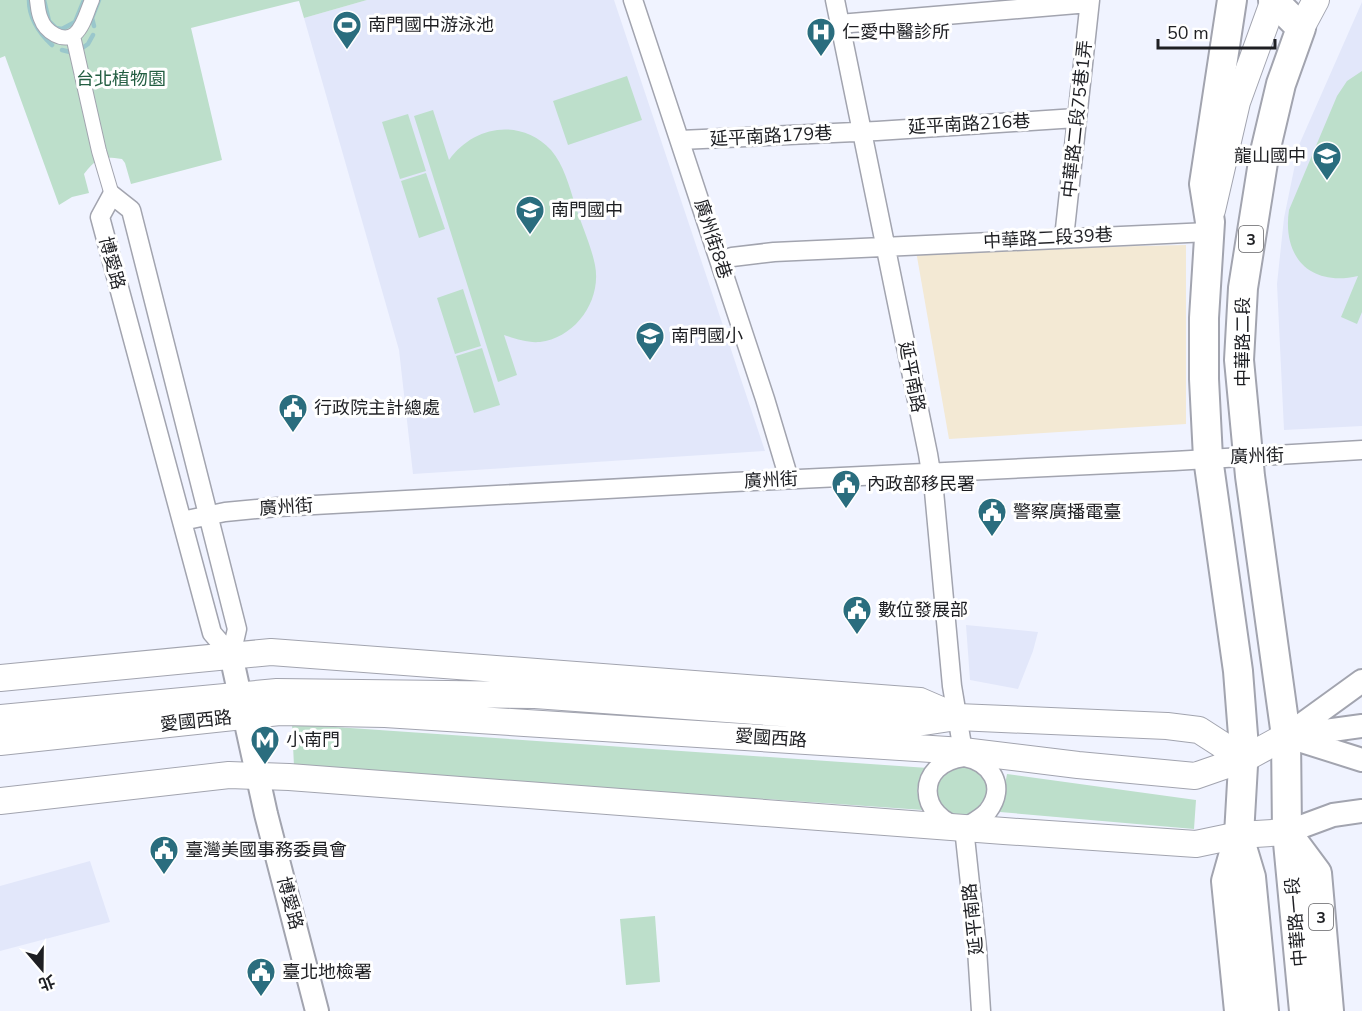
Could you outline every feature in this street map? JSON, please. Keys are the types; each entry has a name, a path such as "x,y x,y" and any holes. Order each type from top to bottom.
{"main road":[{"name":"中華路二段","path":"1209,227 1204,184 1232,0"},
{"name":"中華路二段","path":"1244,759 1238,671 1208,458 1204,398 1204,318 1209,227 1228,134 1273,0 1301,28 1281,84 1264,156 1243,288 1239,360 1248,456 1286,736"},
{"path":"1301,28 1316,0"},
{"name":"愛國西路","path":"0,678 271,652 920,701 957,717"},
{"name":"愛國西路","path":"0,742 243,705 277,692 535,695 917,723 957,717 1167,726 1199,730 1244,759"},
{"name":"愛國西路","path":"0,718 243,705 280,712 385,714 963,754 1195,776 1244,759"},
{"path":"1239,1011 1226,881 1239,836 1244,759 1286,736"},
{"name":"中華路一段","path":"1286,736 1287,832 1304,1011"},
{"path":"0,801 229,775 289,777 1196,844 1239,836 1287,832"},
{"name":"中華路一段","path":"1287,832 1317,873 1329,1011"},
{"path":"1239,836 1251,877 1264,1011"}],"street":[{"path":"37,0 41,20 49,31 62,38 73,36 81,27 92,0"},
{"name":"廣州街8巷","path":"633,0 769,409 789,479"},
{"name":"延平南路","path":"835,0 931,472 952,686 963,754"},
{"path":"839,24 1090,2"},
{"name":"中華路二段75巷1弄","path":"1064,238 1090,2"},
{"path":"73,36 99,151 112,195"},
{"name":"延平南路216巷","path":"861,131 1076,118"},
{"name":"延平南路179巷","path":"680,140 861,131"},
{"name":"博愛路","path":"231,655 212,633 100,218 112,195 131,210 184,414 237,629 231,655 260,776 266,814 317,1011"},
{"name":"中華路二段39巷","path":"720,261 732,257 774,252 1064,238 1209,227"},
{"name":"廣州街","path":"182,521 225,512 301,506 1362,450"},
{"path":"1286,736 1362,681"},
{"path":"1286,736 1362,726"},
{"path":"1286,736 1362,760"},
{"path":"963,754 985,765 995,780 993,804 986,814 964,828 951,825 939,817 932,809 928,789 936,770 943,763 963,754"},
{"path":"1287,832 1333,815 1362,811"},
{"path":"1287,832 1362,826"},
{"name":"延平南路","path":"964,828 981,1011"}],"shaded area":[{"name":"南門國中","path":"367,0 614,0 765,451 413,474 399,350 304,18"},
{"name":"龍山國中","path":"1362,2 1362,426 1284,430 1277,284 1284,218 1299,145"},
{"path":"1186,245 1186,424 949,439 916,251"},
{"path":"966,625 1038,632 1018,689 970,680"},
{"path":"90,861 110,922 0,951 0,886"}],"green space":[{"name":"台北植物園","path":"0,0 367,0 304,18 299,1 191,28 222,160 131,184 122,159 100,159 84,174 89,193 72,197 59,205 5,56 0,58"},
{"path":"1362,71 1362,312 1357,324 1341,317 1358,276 1326,277 1303,265 1290,242 1288,227 1289,210 1337,96 1347,81"},
{"path":"627,76 642,120 568,145 553,101"},
{"path":"433,110 449,160 471,139 497,130 525,133 539,140 551,150 566,176 595,265 596,278 590,304 575,325 553,339 540,342 504,335 517,375 498,382 414,116"},
{"path":"408,114 426,171 400,179 382,122"},
{"path":"426,173 445,229 419,238 401,181"},
{"path":"463,289 481,346 455,354 437,298"},
{"path":"482,348 500,405 474,413 456,356"},
{"path":"292,724 928,768 918,788 923,810 294,766"},
{"path":"953,765 976,768 985,779 988,791 985,801 977,810 967,815 957,816 946,812 939,801 935,782"},
{"path":"1007,774 1196,800 1194,829 1000,812"},
{"path":"655,916 660,982 626,985 620,919"}],"waterway":[{"path":"29,0 29,7 36,25 52,45"},
{"path":"44,0 49,21 56,28 62,29 75,22 84,0"},
{"path":"94,26 92,18 99,0"},
{"path":"81,49 88,44 93,35"},
{"path":"62,50 70,52"}],"place":[{"name":"南門國中游泳池","path":"347,50"},
{"name":"仁愛中醫診所","path":"821,58"},
{"name":"龍山國中","path":"1327,182"},
{"name":"南門國中","path":"530,236"},
{"name":"南門國小","path":"650,362"},
{"name":"行政院主計總處","path":"293,434"},
{"name":"內政部移民署","path":"846,510"},
{"name":"警察廣播電臺","path":"992,538"},
{"name":"數位發展部","path":"857,636"},
{"name":"小南門","path":"265,766"},
{"name":"臺灣美國事務委員會","path":"164,876"},
{"name":"臺北地檢署","path":"261,998"}]}
